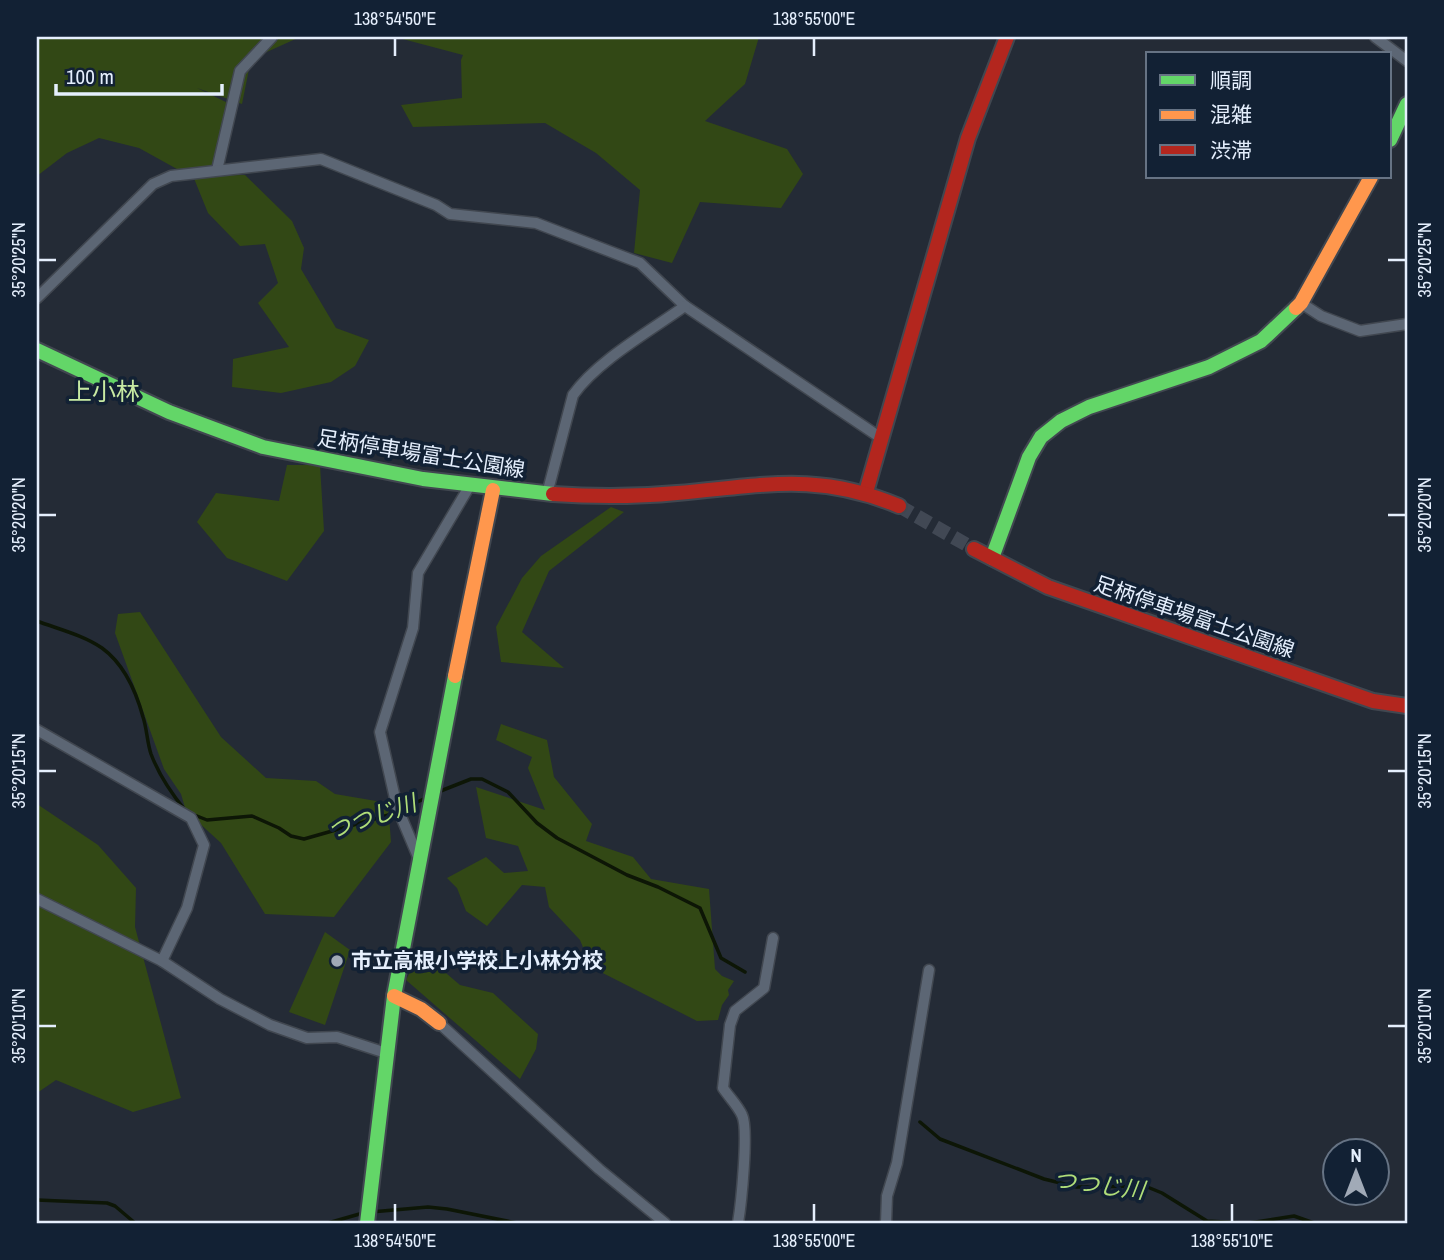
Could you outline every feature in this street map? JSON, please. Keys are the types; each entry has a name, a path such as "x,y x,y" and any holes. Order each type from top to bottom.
{"street":[{"path":"217,170 240,71 272,37"},
{"path":"866,492 968,138 1007,37"},
{"path":"1375,37 1407,61"},
{"path":"1392,136 1407,104"},
{"path":"37,298 153,184 170,176 321,159 436,205 450,214 536,223 640,263 685,306 881,438"},
{"path":"992,558 1029,457 1041,437 1061,421 1089,407 1209,367 1261,341 1301,303 1370,178"},
{"path":"1301,303 1321,316 1360,331 1407,324"},
{"path":"547,494 573,395 577,389 595,371 685,306"},
{"name":"足柄停車場富士公園線","path":"37,350 183,418 251,443 469,487 547,494 676,493 807,482 836,484 866,492 899,506"},
{"path":"419,859 397,807 380,732 413,628 418,573 469,487"},
{"path":"367,1223 394,996 493,489"},
{"name":"足柄停車場富士公園線","path":"974,549 1048,587 1115,612 1373,701 1407,706"},
{"path":"37,730 191,818 204,845 187,908 162,961"},
{"path":"37,898 162,961 220,999 270,1025 307,1038 337,1037 386,1054"},
{"path":"738,1223 745,1126 741,1113 723,1088 729,1038 735,1011 764,988 773,937"},
{"path":"886,1223 887,1196 897,1163 929,970"},
{"path":"394,996 421,1009 439,1023 599,1169 665,1223"}],"green space":[{"path":"37,37 300,37 251,59 242,104 197,88 232,105 217,170 186,174 139,148 99,138 67,153 37,176"},
{"path":"395,37 759,37 745,84 705,121 787,149 803,174 781,208 700,202 672,263 634,253 640,190 596,153 545,123 413,127 401,105 462,98 463,55"},
{"path":"245,175 292,221 304,248 301,269 336,328 369,340 355,366 331,382 281,393 232,387 233,359 289,347 258,303 278,283 265,244 240,246 208,213 193,176"},
{"path":"287,465 320,465 324,531 287,581 227,558 197,522 216,493 279,501"},
{"path":"611,507 624,512 549,571 522,632 564,668 501,662 496,627 522,578 541,556"},
{"path":"140,612 221,737 266,778 316,781 335,794 388,803 391,842 334,917 265,914 221,843 186,811 181,794 164,769 115,633 118,614"},
{"path":"501,724 547,740 554,777 592,824 586,841 633,857 651,879 709,889 715,969 722,976 734,981 728,990 729,995 722,1005 718,1020 697,1021 591,967 580,940 549,907 545,887 522,885 487,926 466,911 457,888 447,878 486,857 504,873 528,871 518,846 486,838 476,787 545,810 528,768 532,757 496,740"},
{"path":"37,804 98,845 136,888 135,927 181,1098 133,1112 56,1080 37,1093"},
{"path":"325,932 350,950 325,1025 289,1012"},
{"path":"420,951 460,985 493,993 538,1034 536,1049 520,1079 406,980"}],"waterway":[{"name":"つつじ川","path":"37,621 95,643 117,662 137,698 154,762 185,810"},
{"name":"つつじ川","path":"438,792 471,779 482,779 508,792 537,823 557,838 627,875 700,908 721,958 745,972"},
{"name":"つつじ川","path":"192,814 207,820 252,816 291,836 304,839 392,814 428,797"},
{"name":"つつじ川","path":"920,1122 940,1139 1044,1179 1077,1187 1145,1186 1162,1193 1207,1221 1243,1223"},
{"path":"37,1200 107,1203 115,1206 135,1223"},
{"path":"371,1212 428,1207 517,1223"},
{"path":"328,1223 363,1213"},
{"name":"つつじ川","path":"1249,1223 1294,1216 1314,1223"}],"tunnel":[{"path":"899,506 974,549"}],"traffic: fast":[{"path":"1392,136 1407,104"},
{"path":"992,558 1029,457 1041,437 1061,421 1089,407 1209,367 1261,341 1296,308"},
{"path":"37,350 169,412 263,447 423,479 553,494"},
{"path":"367,1223 394,996 455,676"}],"traffic: slow":[{"path":"1296,308 1370,178"},
{"path":"455,676 493,490"},
{"path":"394,996 421,1009 439,1023"}],"traffic: jam":[{"path":"866,492 968,138 1007,37"},
{"path":"553,494 646,495 789,484 841,488 899,506"},
{"path":"974,549 1048,587 1373,701 1407,706"}],"place":[{"name":"市立高根小学校上小林分校","path":"337,961"}],"district":[{"name":"上小林","path":"104,392"}]}
